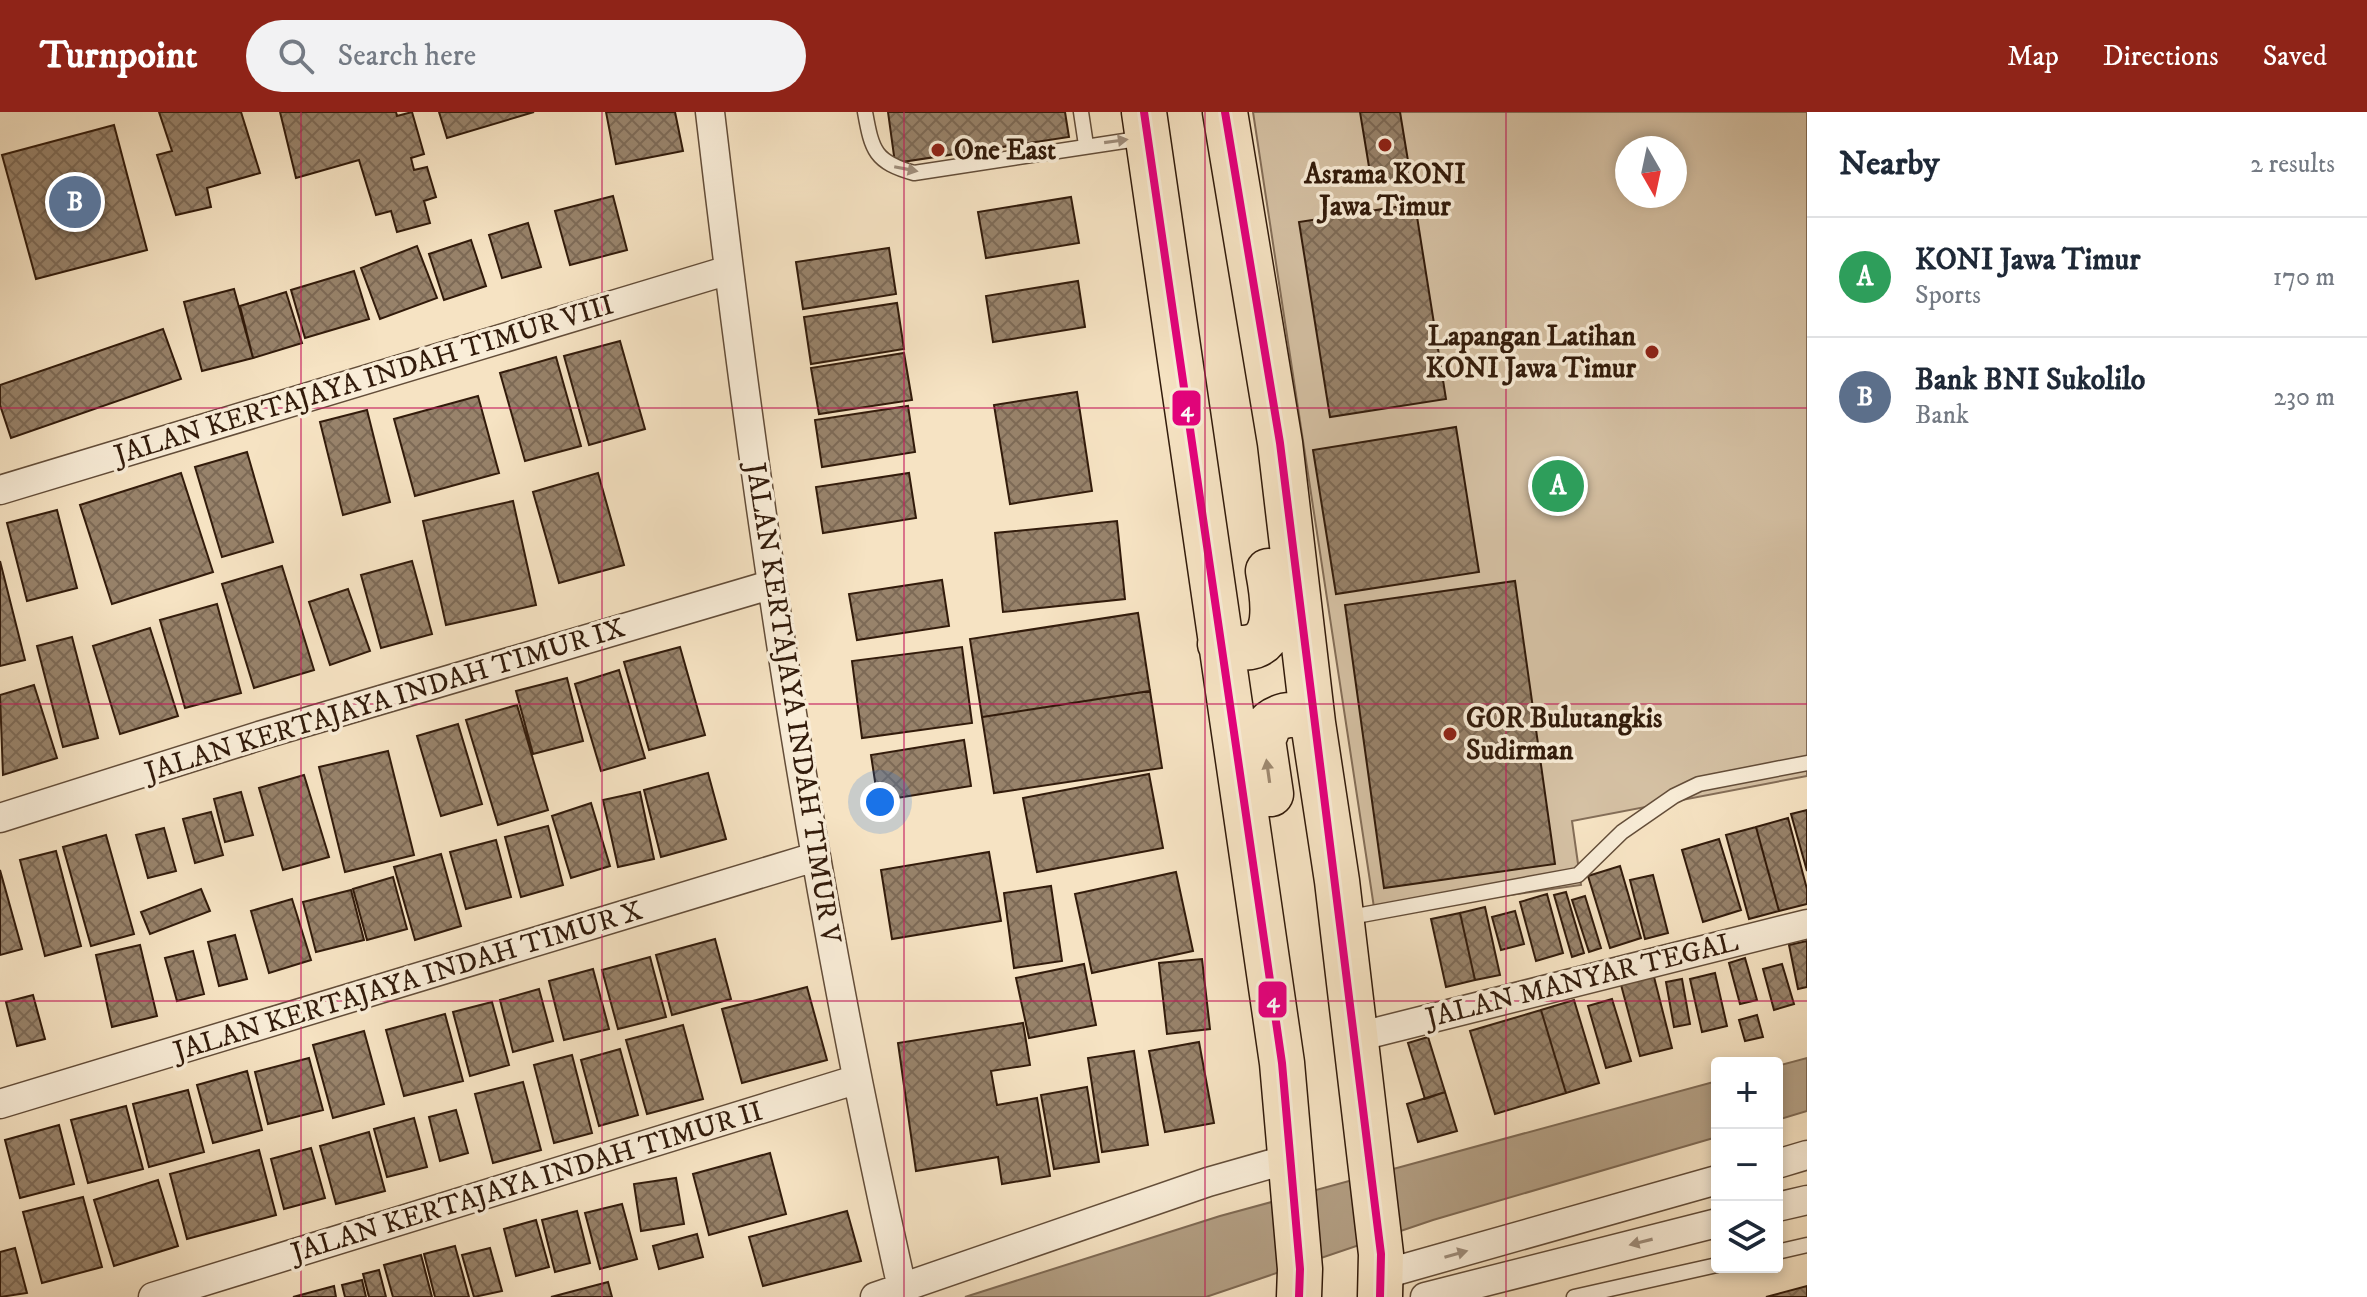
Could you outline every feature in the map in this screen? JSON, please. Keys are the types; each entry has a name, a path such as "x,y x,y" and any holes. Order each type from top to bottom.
{"main road":[{"path":"1225,112 1280,443 1313,723 1357,1037 1380,1275"},
{"path":"1145,125 1271,986 1292,1168 1300,1283"},
{"path":"1220,644 1246,649 1256,645 1270,632 1274,600 1257,495 1260,477 1280,443"},
{"path":"1271,986 1285,937 1285,890 1263,740 1276,719 1302,716 1313,723"}],"street":[{"name":"JALAN KERTAJAYA INDAH TIMUR V","path":"710,112 770,585 855,1080 902,1288"},
{"name":"JALAN KERTAJAYA INDAH TIMUR VIII","path":"0,490 729,270"},
{"name":"JALAN KERTAJAYA INDAH TIMUR IX","path":"0,818 262,735 770,585"},
{"name":"JALAN KERTAJAYA INDAH TIMUR X","path":"0,1104 815,857"},
{"name":"JALAN MANYAR TEGAL","path":"1357,1037 1807,924"},
{"name":"JALAN KERTAJAYA INDAH TIMUR II","path":"153,1297 855,1080"},
{"path":"1783,1162 1807,1155"},
{"path":"875,1297 1208,1182 1292,1168"},
{"path":"1380,1275 1711,1182"},
{"path":"1783,1206 1807,1200"},
{"path":"1425,1297 1711,1225"}],"lane":[{"path":"865,112 870,141 887,165 914,173 1086,145 1145,125"},
{"path":"1081,112 1086,145"},
{"path":"1340,919 1578,875 1622,832 1674,796 1699,784 1807,763"},
{"path":"1783,1251 1807,1245"},
{"path":"1574,1297 1711,1266"}],"shaded area":[{"path":"1253,112 1807,112 1807,776 1572,821 1581,885 1375,914"},
{"path":"1807,1058 1807,1111 1783,1118 1783,1064"},
{"path":"1711,1083 1711,1139 1433,1220 1206,1297 965,1297 1220,1216"}],"building":[{"path":"159,112 241,112 260,173 207,188 211,207 176,215 157,155 172,151"},
{"path":"280,112 396,112 397,116 412,112 424,154 411,158 414,170 427,167 436,197 424,201 430,223 397,232 391,211 376,215 359,160 296,178"},
{"path":"439,112 534,112 447,138"},
{"path":"606,112 675,112 683,151 616,164"},
{"name":"One East","path":"888,112 1065,112 1069,137 895,163"},
{"name":"Asrama KONI Jawa Timur","path":"1360,112 1400,112 1411,179 1372,185"},
{"path":"114,125 147,250 36,279 2,155"},
{"path":"613,196 627,250 570,265 555,211"},
{"path":"1071,197 1079,243 986,258 978,212"},
{"path":"1415,204 1446,399 1330,417 1299,222"},
{"path":"528,223 541,267 502,278 489,235"},
{"path":"471,240 486,286 444,300 429,254"},
{"path":"417,246 437,298 380,319 361,268"},
{"path":"889,248 896,294 803,309 796,262"},
{"path":"354,271 369,319 305,338 291,290"},
{"path":"1078,281 1085,327 993,342 986,296"},
{"path":"234,289 253,358 202,371 184,302"},
{"path":"286,292 302,343 253,358 240,306"},
{"path":"897,303 904,349 811,364 804,317"},
{"path":"163,329 181,379 11,438 0,405 0,385"},
{"path":"620,341 645,429 589,445 564,356"},
{"path":"904,353 912,400 819,414 811,368"},
{"path":"556,357 581,446 525,461 500,373"},
{"path":"1077,392 1092,491 1010,504 994,405"},
{"path":"478,396 499,473 415,496 394,419"},
{"path":"908,406 915,452 822,467 815,420"},
{"path":"367,410 390,502 343,515 320,422"},
{"path":"1456,427 1479,572 1336,594 1313,450"},
{"path":"247,452 273,542 222,557 195,467"},
{"path":"181,473 213,572 112,604 80,505"},
{"path":"598,473 624,565 559,583 533,492"},
{"path":"909,473 916,518 823,533 816,487"},
{"path":"513,501 536,605 446,625 423,521"},
{"path":"57,510 77,588 27,601 7,523"},
{"path":"1117,521 1125,599 1003,612 995,533"},
{"path":"0,561 25,660 0,666"},
{"path":"412,561 432,634 381,648 361,575"},
{"path":"282,566 314,670 254,688 222,584"},
{"path":"942,580 949,626 857,640 849,594"},
{"name":"GOR Bulutangkis Sudirman","path":"1515,581 1555,864 1384,888 1345,605"},
{"path":"348,589 370,651 330,665 309,602"},
{"path":"217,604 241,693 185,708 160,620"},
{"path":"1138,613 1150,691 982,717 970,639"},
{"path":"150,628 178,716 120,734 93,646"},
{"path":"72,637 98,738 63,747 37,646"},
{"path":"680,647 705,735 649,750 624,662"},
{"path":"962,647 972,723 862,738 852,661"},
{"path":"619,670 645,758 601,771 575,684"},
{"path":"567,678 583,741 533,754 516,691"},
{"path":"34,685 57,758 3,775 0,695"},
{"path":"1150,691 1162,768 994,793 982,717"},
{"path":"517,705 548,810 498,825 466,720"},
{"path":"458,724 482,804 441,816 417,736"},
{"path":"964,740 971,786 878,801 871,755"},
{"path":"388,751 414,855 345,872 319,767"},
{"path":"708,773 726,839 661,857 644,790"},
{"path":"1149,774 1163,848 1037,872 1023,798"},
{"path":"304,775 329,857 283,870 259,788"},
{"path":"241,792 253,835 225,842 214,799"},
{"path":"640,792 654,859 618,867 603,800"},
{"path":"591,803 610,866 571,878 552,816"},
{"path":"1807,810 1807,871 1791,814"},
{"path":"211,812 223,855 195,863 183,819"},
{"path":"1788,818 1807,889 1807,904 1779,911 1756,827"},
{"path":"548,826 563,885 521,897 505,837"},
{"path":"1756,827 1779,911 1749,919 1726,835"},
{"path":"164,828 176,871 148,878 136,835"},
{"path":"106,835 134,934 91,946 63,847"},
{"path":"1719,839 1741,910 1703,922 1682,850"},
{"path":"496,840 511,897 466,909 450,852"},
{"path":"56,851 81,946 45,956 20,860"},
{"path":"989,852 1001,921 892,939 881,870"},
{"path":"441,854 461,926 415,940 394,867"},
{"path":"1620,866 1641,938 1610,948 1588,876"},
{"path":"0,870 22,949 0,955"},
{"path":"1176,872 1193,951 1092,973 1075,894"},
{"path":"1653,875 1668,933 1645,939 1630,880"},
{"path":"393,877 407,929 367,940 353,889"},
{"path":"1051,886 1062,961 1014,968 1004,893"},
{"path":"201,889 210,911 150,934 141,912"},
{"path":"351,890 364,940 316,952 303,902"},
{"path":"1566,892 1584,953 1572,957 1554,895"},
{"path":"1547,894 1563,953 1536,961 1520,902"},
{"path":"1585,896 1601,948 1589,952 1572,900"},
{"path":"292,899 311,960 269,973 251,911"},
{"path":"1485,907 1500,975 1475,980 1460,913"},
{"path":"1515,911 1524,944 1501,950 1492,917"},
{"path":"1460,913 1475,980 1446,987 1431,919"},
{"path":"235,935 247,979 219,986 208,942"},
{"path":"715,939 731,999 672,1015 656,955"},
{"path":"1807,941 1807,987 1798,989 1789,945"},
{"path":"140,945 157,1016 112,1027 96,955"},
{"path":"193,951 204,994 177,1001 165,958"},
{"path":"650,957 666,1017 618,1029 602,970"},
{"path":"1745,958 1757,1000 1740,1004 1729,963"},
{"path":"1202,959 1210,1029 1167,1034 1159,963"},
{"path":"1084,964 1096,1025 1029,1038 1016,978"},
{"path":"1782,964 1794,1004 1774,1010 1763,969"},
{"path":"593,969 609,1029 564,1040 549,981"},
{"path":"1653,973 1672,1048 1640,1056 1620,981"},
{"path":"1715,973 1727,1026 1702,1032 1690,979"},
{"path":"1682,979 1690,1024 1674,1027 1666,982"},
{"path":"807,987 827,1060 742,1083 722,1009"},
{"path":"539,989 553,1041 513,1052 500,1000"},
{"path":"33,995 45,1039 17,1046 6,1002"},
{"path":"1612,999 1631,1061 1606,1068 1588,1006"},
{"path":"1574,1000 1599,1083 1566,1093 1541,1010"},
{"path":"492,1002 509,1065 470,1076 453,1012"},
{"path":"1541,1010 1566,1093 1495,1114 1470,1031"},
{"path":"445,1014 463,1081 404,1096 386,1030"},
{"path":"1757,1015 1763,1037 1745,1041 1739,1020"},
{"path":"1023,1023 1030,1065 991,1071 997,1105 1037,1098 1050,1176 1002,1184 998,1157 916,1171 898,1043"},
{"path":"683,1025 703,1099 647,1114 626,1040"},
{"path":"364,1031 384,1104 333,1118 313,1045"},
{"path":"1428,1037 1445,1092 1425,1099 1408,1043"},
{"path":"1199,1042 1214,1123 1165,1132 1149,1051"},
{"path":"620,1049 638,1115 599,1126 581,1060"},
{"path":"1134,1051 1148,1145 1102,1152 1088,1058"},
{"path":"572,1055 592,1133 554,1143 534,1065"},
{"path":"309,1058 323,1110 268,1124 255,1072"},
{"path":"247,1071 262,1130 213,1143 197,1085"},
{"path":"523,1082 541,1150 493,1163 475,1094"},
{"path":"1087,1087 1099,1162 1054,1169 1041,1095"},
{"path":"188,1090 204,1152 149,1167 133,1104"},
{"path":"1445,1092 1457,1131 1418,1142 1407,1104"},
{"path":"126,1106 143,1169 88,1183 71,1120"},
{"path":"456,1110 468,1153 440,1161 429,1117"},
{"path":"414,1118 427,1167 387,1177 374,1129"},
{"path":"59,1125 74,1184 20,1198 5,1140"},
{"path":"369,1132 385,1191 336,1204 320,1146"},
{"path":"311,1148 325,1198 284,1209 271,1159"},
{"path":"259,1150 276,1215 187,1239 170,1174"},
{"path":"770,1153 786,1214 709,1235 693,1174"},
{"path":"676,1178 684,1224 641,1231 634,1184"},
{"path":"158,1180 178,1246 114,1266 94,1200"},
{"path":"83,1197 102,1267 42,1283 23,1212"},
{"path":"622,1204 637,1259 600,1269 585,1213"},
{"path":"577,1211 590,1263 555,1272 542,1220"},
{"path":"847,1211 861,1261 763,1286 749,1237"},
{"path":"536,1220 549,1267 516,1276 504,1229"},
{"path":"697,1234 703,1257 659,1269 653,1246"},
{"path":"455,1246 469,1297 435,1297 424,1254"},
{"path":"15,1248 27,1293 0,1297 0,1252"},
{"path":"490,1248 502,1291 474,1297 462,1255"},
{"path":"421,1255 432,1297 393,1297 384,1265"},
{"path":"379,1270 386,1297 369,1297 363,1274"},
{"path":"362,1280 366,1297 345,1297 342,1285"},
{"path":"608,1282 612,1297 551,1297"},
{"path":"334,1286 336,1297 293,1297"},
{"path":"1807,1286 1807,1297 1766,1297"}],"transit line":[{"name":"4","path":"1144,112 1282,1063 1300,1269 1299,1297"},
{"name":"4","path":"1225,112 1280,443 1381,1254 1380,1297"}],"place":[{"name":"Asrama KONI Jawa Timur","path":"1385,145"},
{"name":"One East","path":"938,150"},
{"name":"Bank BNI Sukolilo","path":"75,202"},
{"name":"Lapangan Latihan KONI Jawa Timur","path":"1652,352"},
{"name":"KONI Jawa Timur","path":"1558,486"},
{"name":"GOR Bulutangkis Sudirman","path":"1450,734"}]}
